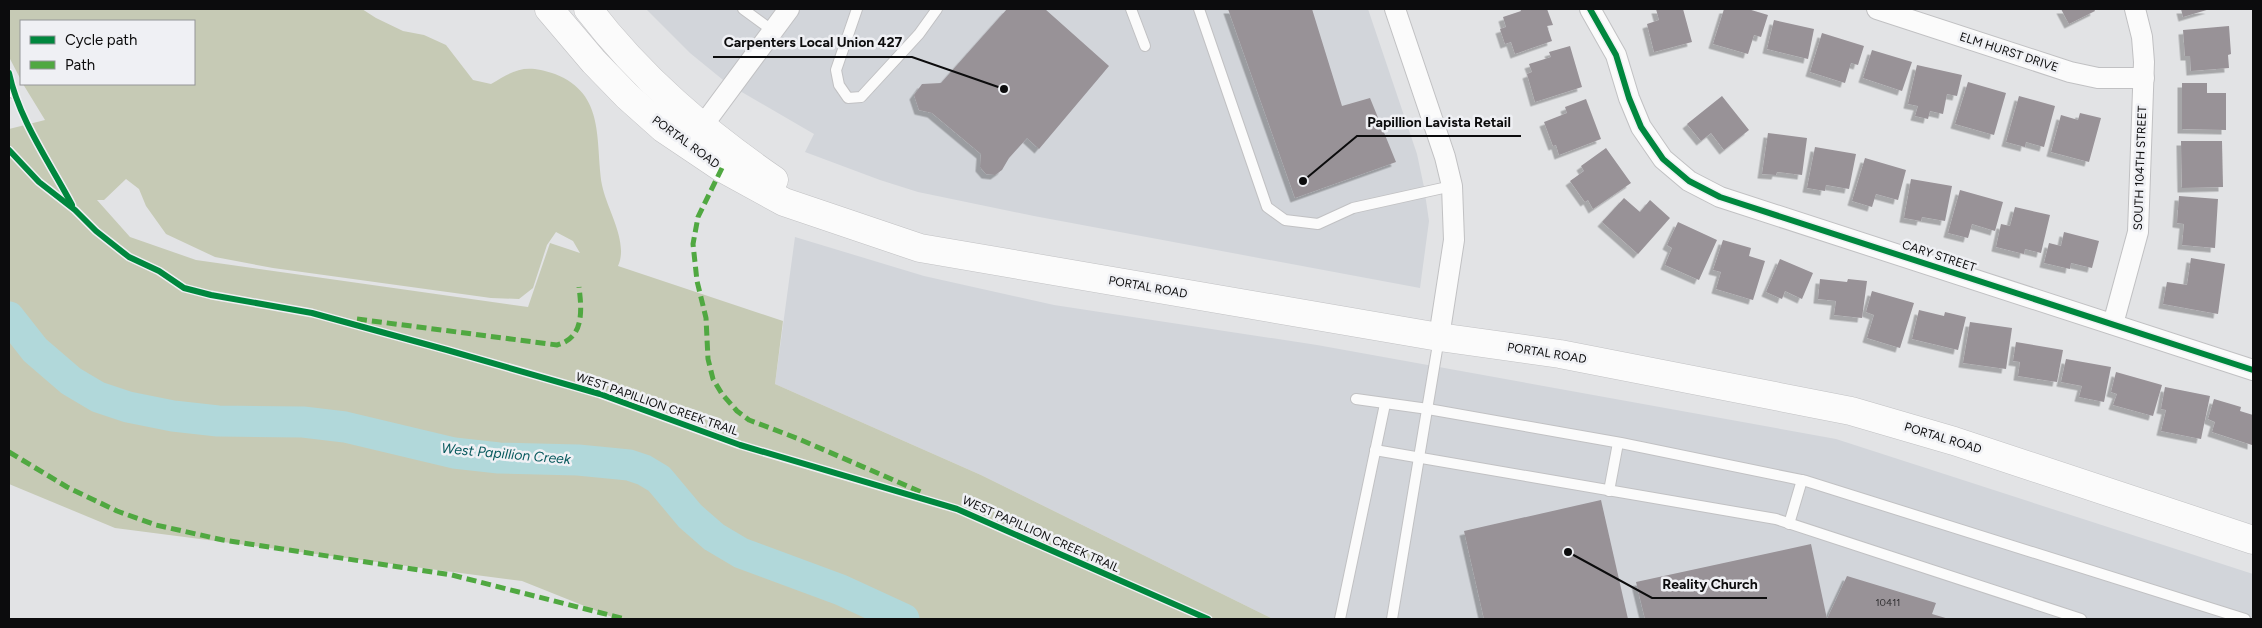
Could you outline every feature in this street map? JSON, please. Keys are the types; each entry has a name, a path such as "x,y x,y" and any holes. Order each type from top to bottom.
{"main road":[{"name":"PORTAL ROAD","path":"549,9 594,62 627,96 664,129 695,136"},
{"name":"PORTAL ROAD","path":"588,9 629,59 668,98 695,136 722,168 784,202 920,248 1439,337 1560,354 1851,411 1954,441 2253,540"}],"street":[{"path":"695,136 789,9"},
{"path":"1395,9 1445,157 1452,186 1454,240 1439,337"},
{"name":"CARY STREET","path":"1590,9 1616,55 1629,98 1641,127 1663,159 1689,181 1720,197 2253,370"},
{"name":"ELM HURST DRIVE","path":"1877,9 2070,72 2098,78 2144,78"},
{"name":"SOUTH 104TH STREET","path":"2113,324 2138,232 2144,78 2142,37 2135,9"}],"lane":[{"path":"743,9 773,31"},
{"path":"858,9 836,70 839,85 848,98 861,97 919,34 937,9"},
{"path":"1131,9 1145,46"},
{"path":"1199,9 1267,207 1285,220 1318,224 1353,208 1452,186"},
{"path":"1392,619 1439,337"},
{"path":"1356,399 1428,409 1618,443 1802,480 2245,619"},
{"path":"1340,619 1385,404"},
{"path":"1609,491 1618,443"},
{"path":"1375,450 1776,519 2081,619"},
{"path":"1789,524 1802,480"}],"shaded area":[{"path":"646,9 1368,9 1417,154 1424,187 1429,221 1420,288 1034,216 918,192 880,180 805,152 814,134 728,84 690,53"},
{"path":"795,237 924,276 1054,305 1317,345 1836,439 2253,574 2253,619 1273,619 981,475 775,384"}],"green space":[{"path":"9,9 362,9 403,31 424,35 446,45 473,80 491,84 514,72 528,69 555,74 571,83 583,94 595,120 602,185 621,247 621,257 618,266 783,321 775,384 981,475 1273,619 617,619 522,581 115,528 9,484 9,129 45,120 24,85 195,85 195,20 20,20 20,78 9,57","holes":["126,179 139,189 146,206 166,234 215,257 273,268 491,298 519,299 533,288 547,245 556,232 573,241 580,253 550,243 528,307 196,260 130,237 97,200 104,200"]}],"building":[{"path":"1007,9 1045,9 1109,66 1039,149 1027,138 1009,158 1002,170 995,175 986,174 980,167 981,154 932,113 919,110 914,95 922,84 941,83"},
{"path":"1228,9 1312,9 1342,106 1370,98 1396,162 1295,198"},
{"path":"1520,9 1547,9 1553,25 1547,26 1552,41 1515,54 1511,42 1505,44 1500,29 1506,27 1503,17 1521,11"},
{"path":"1656,9 1683,9 1692,42 1654,52 1647,24 1659,20"},
{"path":"1724,9 1748,9 1768,15 1761,37 1754,35 1748,54 1713,44"},
{"path":"2061,9 2094,9 2095,11 2069,24"},
{"path":"2181,9 2210,9 2183,17"},
{"path":"1774,20 1814,29 1808,59 1767,49"},
{"path":"2229,26 2231,54 2228,55 2229,68 2191,71 2190,56 2185,56 2183,30"},
{"path":"1822,33 1864,46 1858,65 1851,63 1845,83 1810,72"},
{"path":"1570,46 1582,87 1535,102 1527,74 1532,72 1529,64 1551,57 1549,52"},
{"path":"1872,50 1912,62 1902,91 1863,78"},
{"path":"1917,65 1962,75 1957,96 1947,94 1943,114 1930,111 1928,119 1915,116 1918,106 1908,104"},
{"path":"1968,82 2006,93 1994,135 1955,124"},
{"path":"2182,83 2207,83 2207,93 2226,93 2226,130 2182,129"},
{"path":"1722,96 1749,130 1724,150 1711,133 1701,141 1687,124"},
{"path":"2019,96 2055,106 2044,147 2026,142 2025,147 2006,142"},
{"path":"1586,99 1601,139 1559,155 1556,145 1553,146 1544,122 1567,113 1565,107"},
{"path":"2080,113 2101,118 2089,162 2051,152 2061,115 2078,120"},
{"path":"1768,133 1807,138 1802,175 1777,172 1776,175 1762,174"},
{"path":"2181,141 2222,141 2223,187 2182,188"},
{"path":"1815,147 1856,154 1849,189 1826,185 1825,191 1807,188"},
{"path":"1606,148 1631,183 1593,209 1588,200 1585,202 1570,181 1584,171 1581,166"},
{"path":"1865,158 1906,170 1898,200 1876,194 1872,207 1852,201"},
{"path":"1911,179 1952,186 1945,221 1922,217 1921,221 1904,218"},
{"path":"1960,190 2003,202 1995,231 1972,224 1968,238 1948,233"},
{"path":"2179,196 2218,199 2215,248 2182,245 2184,224 2177,223"},
{"path":"1624,198 1640,212 1650,200 1670,218 1638,254 1602,222"},
{"path":"2015,207 2050,215 2041,253 2025,249 2024,254 1996,247 2001,224 2010,226"},
{"path":"1678,222 1717,240 1699,280 1665,265 1672,248 1667,245"},
{"path":"2064,232 2099,241 2092,268 2071,263 2070,269 2044,263 2049,243 2061,246"},
{"path":"1723,240 1751,248 1749,256 1765,261 1753,300 1716,289 1721,272 1713,270"},
{"path":"2191,258 2225,264 2218,314 2163,304 2167,282 2187,285"},
{"path":"1780,259 1813,273 1802,299 1785,291 1782,299 1766,292"},
{"path":"1820,279 1847,282 1848,279 1867,281 1862,318 1834,315 1836,301 1818,299"},
{"path":"1872,291 1914,303 1900,348 1867,338 1874,315 1866,312"},
{"path":"1919,310 1944,316 1945,312 1966,317 1958,350 1912,339"},
{"path":"1970,322 2012,328 2006,369 1963,363"},
{"path":"2016,342 2063,350 2057,382 2018,376 2020,362 2013,361"},
{"path":"2066,359 2111,367 2104,402 2079,397 2082,386 2061,382"},
{"path":"2116,372 2162,385 2153,416 2113,405 2117,394 2111,392"},
{"path":"2165,387 2210,396 2201,439 2161,431 2166,410 2161,409"},
{"path":"2214,399 2241,407 2240,411 2253,415 2252,445 2212,432 2215,422 2208,419"},
{"path":"1601,500 1628,619 1484,619 1464,531"},
{"path":"1811,544 1827,619 1645,619 1636,582"},
{"path":"1847,576 1936,603 1932,614 1949,619 1827,619"}],"waterway":[{"name":"West Papillion Creek","path":"9,317 35,350 71,381 98,397 128,407 173,416 218,421 303,422 345,427 454,453 499,458 578,460 629,465 644,470 659,479 690,516 714,537 741,553 841,590 904,619"}],"marked path":[{"path":"722,168 698,217 693,244 697,281 706,318 708,359 713,379 722,394 737,411 749,420 799,439 921,492"},
{"path":"357,319 557,345 566,341 577,330 581,305 579,287"},
{"path":"9,452 67,487 117,511 156,525 223,540 452,575 625,619"}],"cycle path":[{"path":"1590,9 1616,55 1629,98 1641,127 1663,159 1689,181 1720,197 2253,370"},
{"path":"9,73 20,108 72,205"},
{"name":"WEST PAPILLION CREEK TRAIL","path":"9,150 39,182 75,210 96,231 129,257 159,271 184,288 211,295 312,313 447,350 600,394 740,445 957,509 1208,619"}],"place":[{"name":"Carpenters Local Union 427","path":"1004,89"},
{"name":"Papillion Lavista Retail","path":"1303,181"},
{"name":"Reality Church","path":"1568,552"}]}
